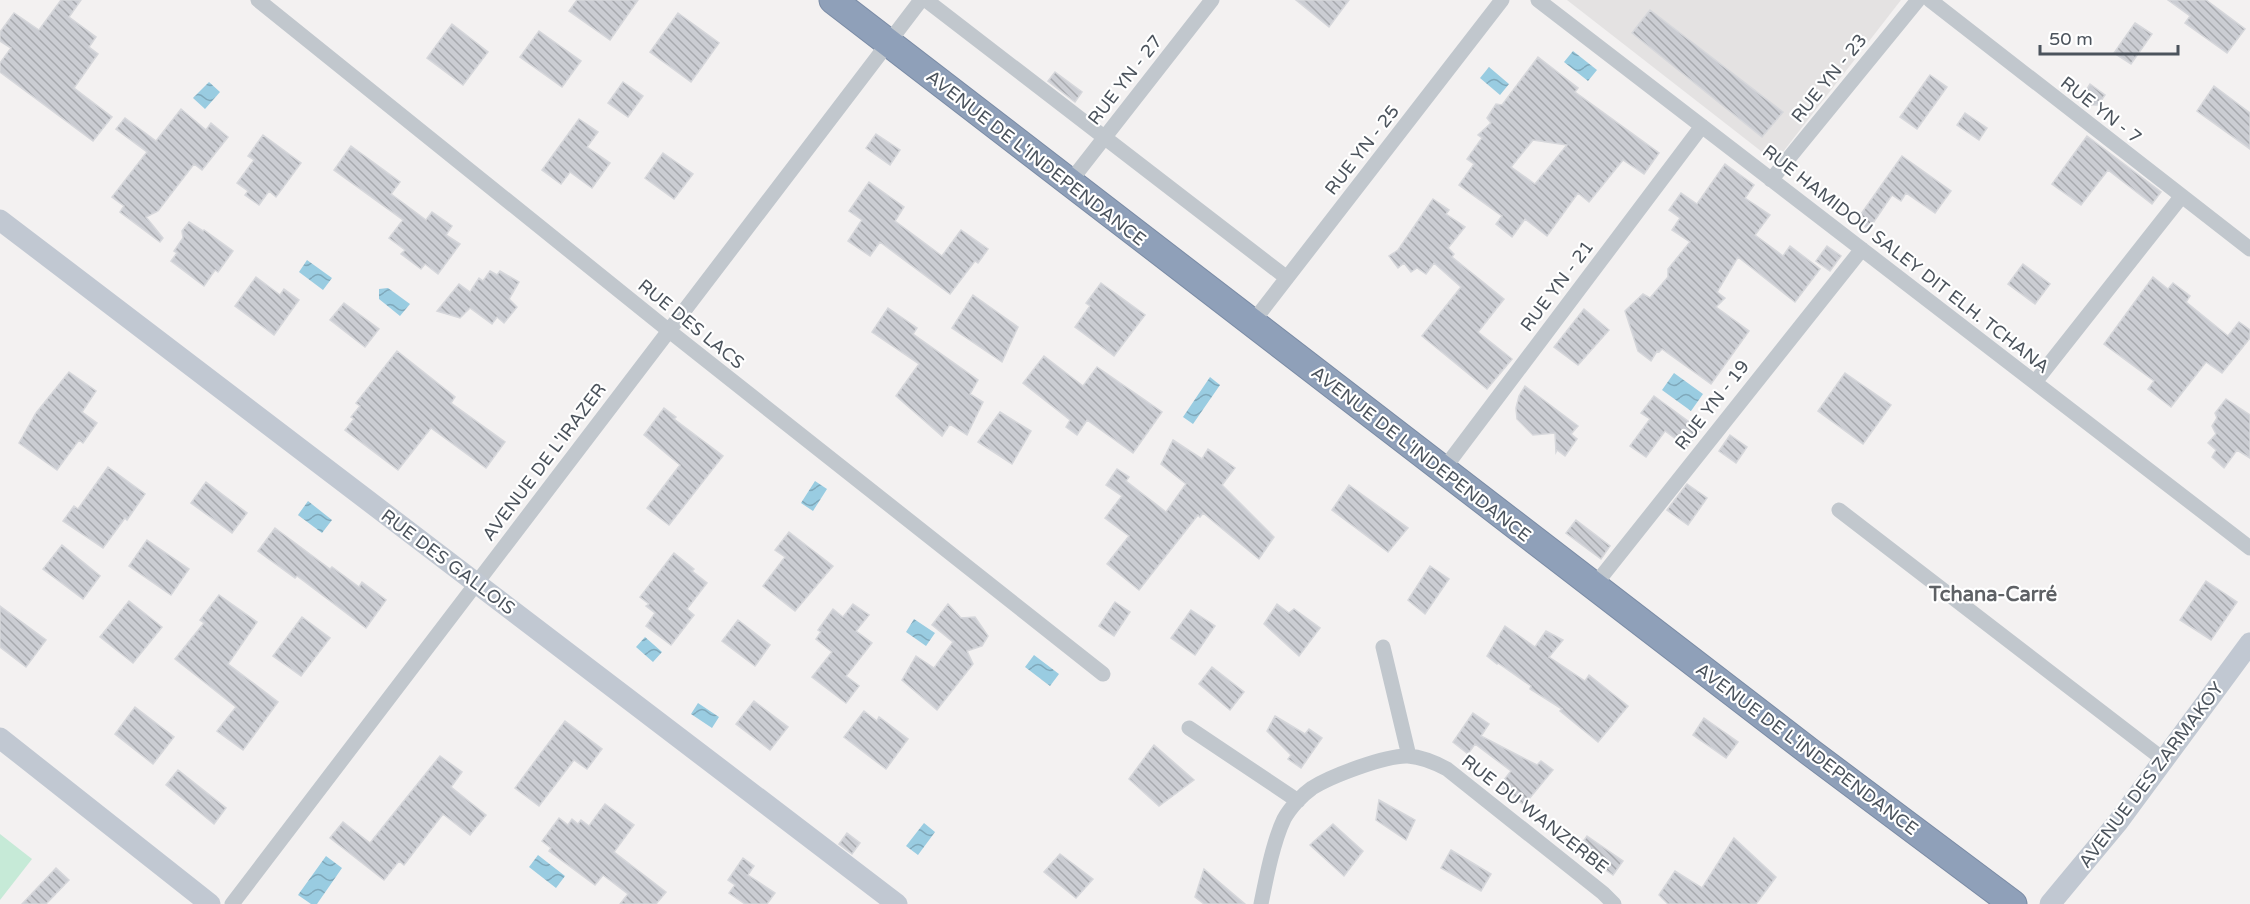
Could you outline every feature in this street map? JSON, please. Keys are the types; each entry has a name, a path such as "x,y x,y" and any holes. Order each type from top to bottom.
{"highway":[{"name":"AVENUE DE L'INDEPENDANCE","path":"833,0 1594,586 2013,904"}],"street":[{"name":"RUE DES LACS","path":"258,0 668,330 1103,674"},
{"name":"AVENUE DE L'IRAZER","path":"232,904 921,0"},
{"path":"926,0 1287,278"},
{"name":"RUE YN - 27","path":"1069,183 1212,0"},
{"name":"RUE YN - 25","path":"1252,323 1502,0"},
{"name":"RUE HAMIDOU SALEY DIT ELH. TCHANA","path":"1538,0 2250,548"},
{"name":"RUE YN - 23","path":"1772,180 1918,0"},
{"name":"RUE YN - 7","path":"1930,0 2250,249"},
{"name":"RUE YN - 21","path":"1443,470 1702,126"},
{"path":"2035,382 2181,197"},
{"name":"RUE DES GALLOIS","path":"0,220 897,904"},
{"name":"RUE YN - 19","path":"1594,586 1862,249"},
{"path":"1839,510 2164,760"},
{"name":"AVENUE DES ZARMAKOY","path":"2050,904 2111,830 2250,643"},
{"path":"1383,647 1409,756"},
{"path":"1190,728 1298,801"},
{"path":"0,738 210,904"},
{"name":"RUE DU WANZERBE","path":"1261,904 1268,868 1284,819 1298,801 1311,789 1333,777 1393,757 1409,756 1430,760 1447,769 1614,904"}],"shaded area":[{"path":"1567,0 1901,0 1775,162"}],"green space":[{"path":"0,834 32,859 0,900"}],"water":[{"path":"1573,51 1597,70 1588,81 1564,62"},
{"path":"1489,67 1509,84 1500,95 1480,78"},
{"path":"209,82 220,92 205,109 193,98"},
{"path":"307,260 332,278 323,290 299,272"},
{"path":"388,288 410,304 400,316 379,299 379,289"},
{"path":"1674,373 1703,394 1691,411 1662,390"},
{"path":"1210,377 1220,385 1193,424 1183,417"},
{"path":"815,481 827,489 813,511 801,503"},
{"path":"308,501 332,520 322,533 298,515"},
{"path":"914,619 935,633 926,646 906,632"},
{"path":"645,637 662,652 653,662 636,647"},
{"path":"1034,655 1059,674 1050,686 1025,667"},
{"path":"698,703 719,717 712,728 691,714"},
{"path":"924,823 935,832 918,855 906,846"},
{"path":"538,855 565,876 556,888 529,867"},
{"path":"326,856 342,868 317,904 311,904 298,895"}],"building":[{"path":"61,0 81,0 69,17 96,37 89,47 98,54 74,88 112,117 93,141 0,72 0,63 11,48 0,41 0,32 14,13 39,30"},
{"path":"577,0 638,0 610,40 569,11"},
{"path":"1296,0 1349,0 1329,27"},
{"path":"2168,0 2206,0 2245,29 2227,53 2185,23 2190,16"},
{"path":"1650,10 1783,112 1762,137 1632,33"},
{"path":"678,13 719,43 691,82 650,52"},
{"path":"2135,23 2152,34 2131,64 2114,53"},
{"path":"452,24 488,52 463,85 427,58"},
{"path":"539,31 581,61 562,87 520,57"},
{"path":"1538,57 1578,88 1575,92 1659,153 1644,174 1623,160 1589,202 1578,193 1547,236 1525,219 1512,237 1496,224 1502,216 1459,185 1474,164 1467,159 1482,138 1478,135 1491,123 1487,118 1496,104 1502,105","holes":["1533,140 1567,145 1535,184 1511,167"]},
{"path":"1055,72 1082,92 1075,102 1048,81"},
{"path":"1930,75 1947,87 1917,129 1900,117"},
{"path":"623,82 643,96 628,117 608,103"},
{"path":"2090,84 2105,95 2098,105 2092,105 2081,98"},
{"path":"2214,86 2250,113 2250,149 2197,111"},
{"path":"181,109 206,130 211,123 228,137 202,170 194,164 158,211 146,217 163,238 160,242 120,212 124,206 112,197 147,152 116,129 125,118 156,141"},
{"path":"1965,113 1987,128 1979,140 1957,125"},
{"path":"579,119 598,132 587,147 610,163 592,188 570,172 561,184 542,170"},
{"path":"876,134 900,150 890,165 866,148"},
{"path":"263,135 301,163 276,197 269,191 259,205 245,195 248,191 237,183 254,160 248,156"},
{"path":"2087,136 2161,192 2152,204 2108,170 2081,205 2052,184"},
{"path":"351,146 400,182 391,194 426,220 432,212 452,226 446,235 460,244 438,274 425,264 421,269 401,254 405,250 389,238 403,220 334,170"},
{"path":"663,153 693,174 674,199 645,178"},
{"path":"1902,156 1951,191 1935,213 1906,193 1901,201 1892,195 1869,229 1856,221"},
{"path":"1725,164 1754,185 1745,198 1770,215 1755,235 1783,256 1790,246 1820,269 1795,302 1738,257 1717,292 1725,298 1716,307 1749,331 1711,384 1662,349 1657,351 1651,361 1638,351 1625,311 1643,294 1650,298 1668,277 1668,269 1690,242 1672,230 1680,218 1669,210 1681,193 1697,204"},
{"path":"869,182 904,207 895,221 942,256 961,230 988,249 978,263 975,261 950,294 880,242 870,256 848,241 862,220 849,211"},
{"path":"1433,199 1449,210 1446,214 1465,227 1448,248 1454,254 1452,257 1504,299 1478,332 1512,359 1487,389 1422,336 1461,287 1434,263 1426,274 1417,268 1411,272 1404,263 1398,268 1389,256 1398,250"},
{"path":"189,222 233,251 218,272 215,270 204,286 171,261 177,253 174,251 183,238 182,231"},
{"path":"1827,246 1841,256 1830,271 1816,261"},
{"path":"2023,264 2050,284 2035,304 2008,284"},
{"path":"490,271 497,275 500,271 519,282 509,299 517,307 504,323 497,317 492,324 470,308 460,318 437,311 459,284 470,292 479,278 483,281"},
{"path":"256,277 280,295 284,289 299,300 274,335 235,306"},
{"path":"2153,277 2168,289 2173,283 2190,296 2186,302 2228,336 2239,322 2250,330 2250,338 2222,373 2206,362 2171,407 2148,389 2154,381 2104,344"},
{"path":"1101,283 1145,315 1114,356 1075,327 1090,306 1086,303"},
{"path":"973,295 1018,327 1002,362 952,328"},
{"path":"344,303 379,329 365,347 330,320"},
{"path":"888,308 917,328 913,334 978,380 970,394 983,402 967,435 950,424 942,436 896,396 919,364 872,332"},
{"path":"1584,309 1609,330 1578,365 1554,347"},
{"path":"397,351 455,397 451,403 505,442 486,468 431,428 398,470 345,430 354,419 351,417 360,406 356,403"},
{"path":"1044,356 1083,386 1097,367 1162,412 1133,453 1087,420 1077,435 1066,427 1070,420 1023,383"},
{"path":"69,372 96,391 82,412 97,423 83,443 79,440 57,470 19,443 36,413"},
{"path":"1845,373 1891,405 1863,444 1818,411"},
{"path":"1525,386 1578,426 1571,434 1577,439 1565,456 1557,450 1556,452 1555,433 1533,435 1517,419 1516,408"},
{"path":"1654,396 1700,430 1687,447 1665,431 1646,457 1630,446 1650,419 1641,413"},
{"path":"2226,399 2250,415 2250,458 2237,450 2224,468 2212,457 2216,450 2208,443 2216,434 2212,426 2217,418 2215,413"},
{"path":"664,408 676,417 674,419 723,456 669,525 647,508 680,465 644,435"},
{"path":"1000,412 1031,431 1012,464 978,442"},
{"path":"1730,435 1747,447 1736,463 1719,451"},
{"path":"1173,440 1202,459 1208,449 1235,468 1222,485 1274,537 1259,559 1203,513 1200,517 1198,515 1139,590 1107,564 1129,536 1105,518 1122,496 1106,485 1117,469 1129,477 1126,481 1166,512 1186,484 1161,464"},
{"path":"108,467 145,494 103,548 63,521 74,506 78,509"},
{"path":"206,482 247,513 232,533 191,503"},
{"path":"1687,484 1707,498 1688,525 1667,510"},
{"path":"1349,485 1408,528 1388,552 1332,510"},
{"path":"1576,520 1610,546 1601,559 1566,533"},
{"path":"275,528 330,569 332,567 359,587 362,582 386,600 366,628 297,576 295,578 258,551"},
{"path":"789,532 833,566 795,611 763,586 785,557 775,550"},
{"path":"147,540 189,569 171,595 129,566"},
{"path":"62,545 100,576 83,599 43,569"},
{"path":"674,553 707,583 687,609 694,615 671,645 646,626 655,613 640,597"},
{"path":"1430,566 1449,579 1425,614 1408,600"},
{"path":"2206,581 2237,602 2211,640 2180,620"},
{"path":"219,595 257,622 228,664 278,702 243,750 217,731 236,707 175,659 204,623 200,620"},
{"path":"129,601 162,627 133,663 100,637"},
{"path":"1115,602 1130,612 1114,636 1099,626"},
{"path":"853,604 869,615 856,631 872,643 846,676 859,686 846,703 812,677 832,652 816,639 821,632 818,630 833,609 843,617"},
{"path":"948,604 961,618 975,617 988,636 982,646 967,651 973,664 937,710 902,680 916,656 934,668 953,642 932,625"},
{"path":"1277,604 1289,613 1294,609 1320,628 1299,656 1264,624"},
{"path":"0,606 46,640 26,667 0,647"},
{"path":"1191,610 1215,626 1195,655 1171,638"},
{"path":"302,617 330,638 301,676 273,656"},
{"path":"738,620 770,645 755,666 722,641"},
{"path":"1505,626 1535,647 1546,631 1563,640 1549,657 1585,681 1589,675 1628,706 1598,742 1560,711 1562,709 1530,689 1531,686 1487,656"},
{"path":"1212,667 1244,692 1230,710 1199,684"},
{"path":"754,701 788,727 770,750 736,724"},
{"path":"135,707 174,737 153,764 115,734"},
{"path":"864,711 877,721 879,717 908,739 886,769 844,737"},
{"path":"1473,713 1489,724 1481,736 1537,765 1541,761 1553,770 1524,805 1499,786 1511,771 1475,744 1468,754 1453,742"},
{"path":"1275,716 1305,734 1309,729 1322,738 1301,768 1288,759 1291,755 1267,731"},
{"path":"1704,718 1738,742 1726,758 1693,735"},
{"path":"565,721 602,749 587,769 574,760 539,806 515,788"},
{"path":"1154,745 1194,780 1159,806 1129,779"},
{"path":"440,756 462,772 451,787 486,815 470,835 443,814 404,865 399,861 384,880 330,838 343,822 370,843"},
{"path":"178,770 226,808 214,824 166,785"},
{"path":"1379,800 1415,820 1406,840 1376,820"},
{"path":"605,804 634,825 614,852 666,892 656,904 620,904 628,894 603,875 595,885 549,851 551,848 542,841 559,818 568,825 572,819 578,824 581,820 589,826"},
{"path":"1333,824 1363,851 1344,876 1310,845"},
{"path":"847,833 860,843 852,854 839,844"},
{"path":"1587,836 1623,861 1613,875 1577,850"},
{"path":"1734,838 1776,877 1756,904 1668,904 1659,895 1675,871 1702,888"},
{"path":"1451,850 1491,874 1481,891 1441,868"},
{"path":"1060,854 1093,879 1076,898 1044,872"},
{"path":"743,858 754,866 748,875 775,893 767,904 745,904 729,893 735,885 728,880"},
{"path":"56,868 69,880 46,904 22,904"},
{"path":"1204,869 1245,904 1204,904 1195,897"}],"district":[{"name":"Tchana-Carré","path":"1993,594"}]}
